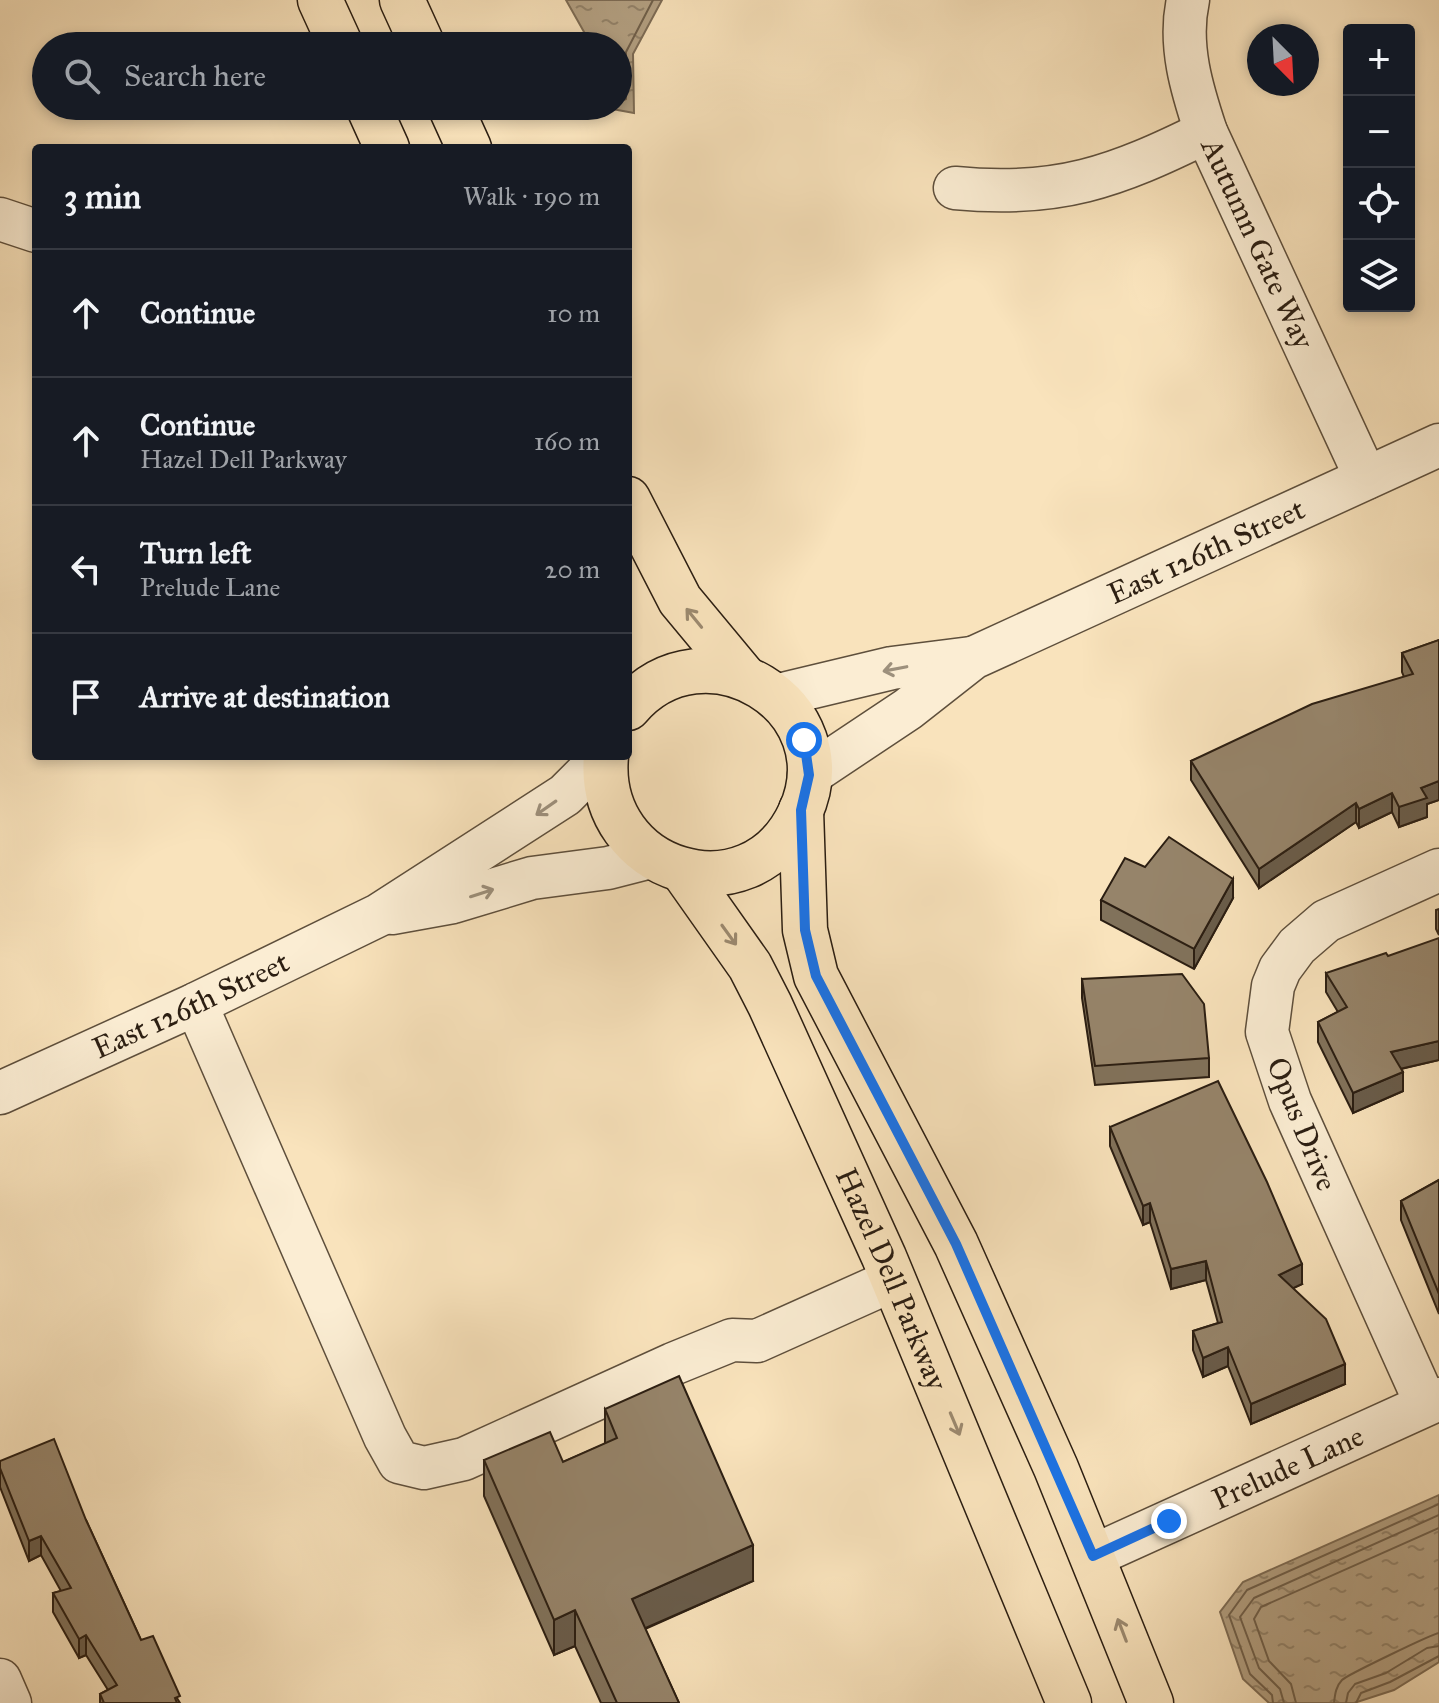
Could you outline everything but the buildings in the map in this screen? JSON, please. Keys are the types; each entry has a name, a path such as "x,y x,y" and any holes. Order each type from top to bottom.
{"main road":[{"path":"320,0 335,32"},
{"path":"402,0 417,32"},
{"path":"374,120 385,144"},
{"path":"456,120 467,144"},
{"path":"632,507 680,600 797,724 804,740 805,930 816,976 956,1244 1093,1556 1151,1703"},
{"path":"632,704 651,687 687,672 726,672 760,686"},
{"name":"Hazel Dell Parkway","path":"605,760 609,804 626,834 667,864 755,975 893,1280 1069,1703"},
{"path":"667,864 719,873 753,863 782,840 805,793"}],"street":[{"name":"Autumn Gate Way","path":"1188,0 1186,49 1191,87 1206,132 1366,478"},
{"path":"955,188 1007,193 1062,187 1110,176 1206,132"},
{"path":"0,219 32,230"},
{"name":"East 126th Street","path":"805,793 973,658 1439,445"},
{"name":"East 126th Street","path":"760,686 973,658"},
{"name":"East 126th Street","path":"0,1093 196,1004 379,915 565,795 601,760"},
{"name":"East 126th Street","path":"379,915 453,902 532,878 667,864"},
{"name":"Opus Drive","path":"1433,1401 1290,1101 1271,1051 1267,1020 1273,986 1297,946 1326,921 1439,870"},
{"path":"196,1004 385,1437 399,1462 424,1468 464,1459 673,1364 732,1340 757,1341 893,1280"},
{"name":"Prelude Lane","path":"1093,1556 1433,1401"},
{"path":"0,1680 10,1703"}],"water":[{"path":"566,0 662,0 633,54 634,113 632,32 584,32"},
{"path":"1439,1495 1439,1662 1394,1690 1354,1703 1269,1703 1243,1679 1220,1612 1243,1582"}],"route":[{"path":"804,740 809,775 801,810 805,930 816,976 831,1009 956,1244 1093,1556 1169,1521"}]}
